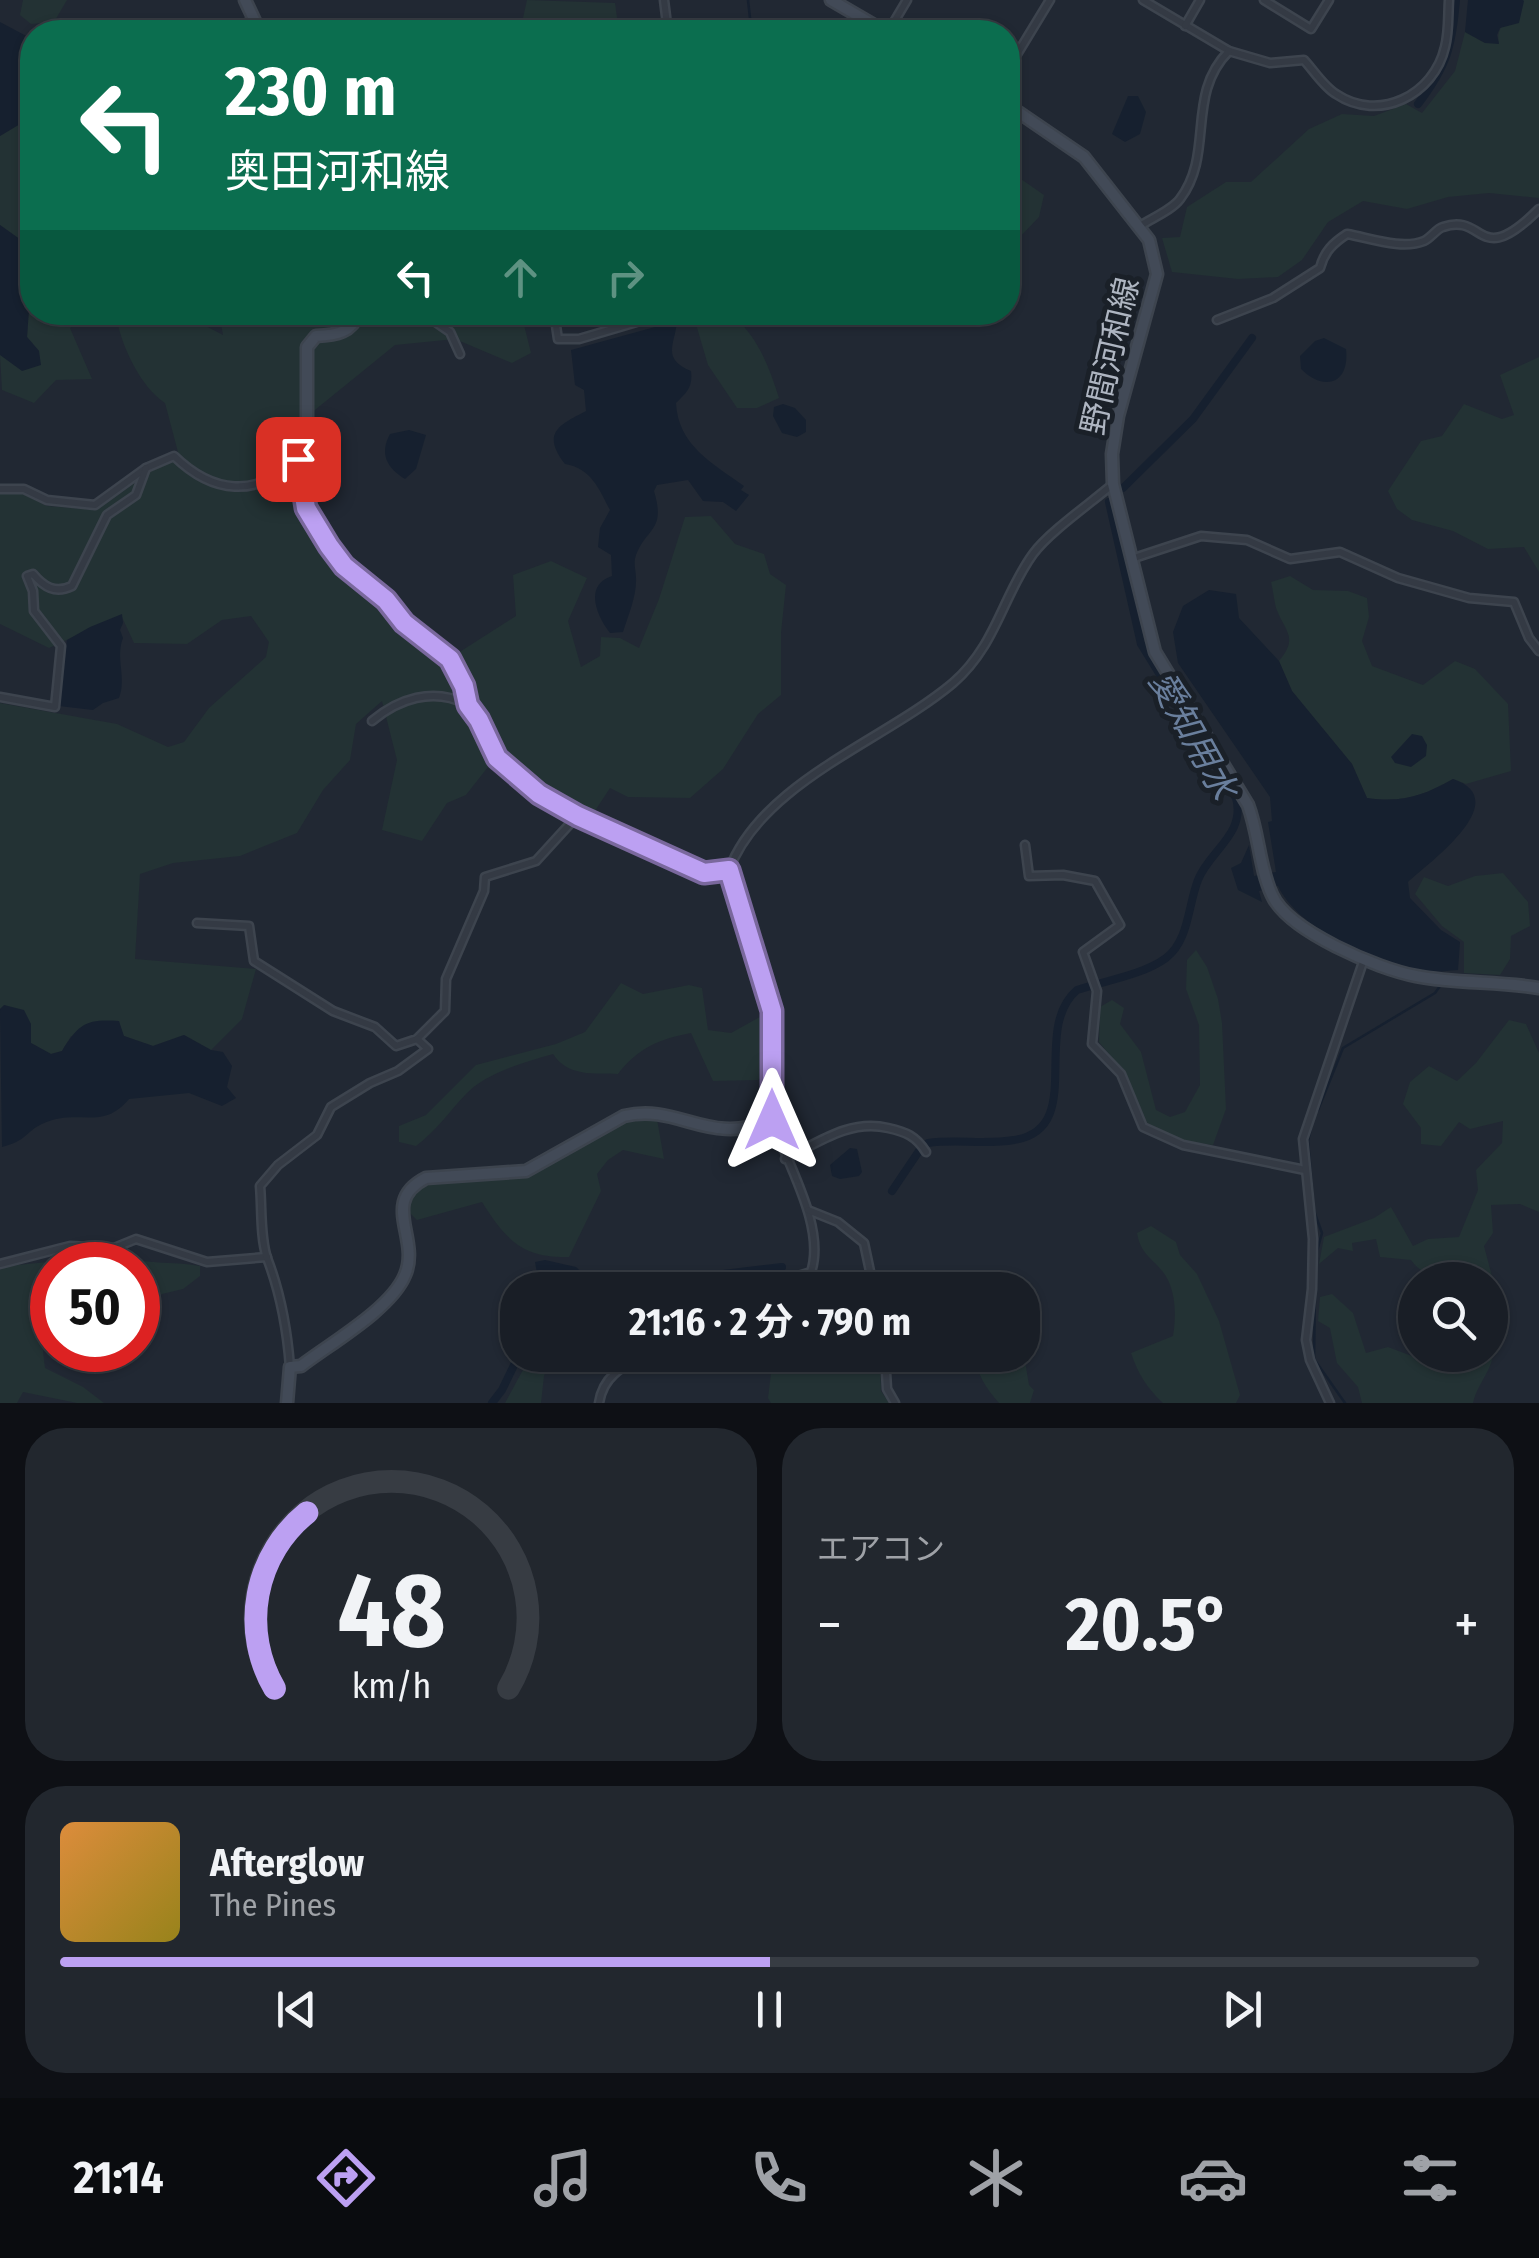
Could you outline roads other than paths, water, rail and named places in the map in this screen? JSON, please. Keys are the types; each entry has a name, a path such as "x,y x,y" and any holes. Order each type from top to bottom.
{"main road":[{"path":"246,0 252,18"},
{"path":"831,0 866,20"},
{"name":"野間河和線","path":"1020,112 1084,156 1149,240 1157,274 1118,416 1112,454 1113,484 1155,652 1248,805 1258,830 1271,893 1298,926 1364,958 1420,977 1539,988"},
{"path":"287,1403 290,1367 301,1366 392,1296 406,1273 409,1258 402,1204 411,1186 426,1178 526,1170 624,1116 638,1113 721,1131 748,1130 772,1120 772,1011 729,870 704,873 578,816 539,794 497,758 468,705 464,686 450,659 404,623 386,600 344,566 306,508 298,459 307,426 307,348 316,336 345,332 354,325"}],"street":[{"path":"1020,49 1050,0"},
{"path":"1143,0 1229,51 1270,64 1304,60 1336,95 1384,106 1407,100 1432,73 1445,48 1449,0"},
{"path":"1184,26 1200,0"},
{"path":"1264,0 1312,28 1328,0"},
{"path":"1140,226 1179,201 1186,188 1199,162 1201,108 1213,67 1229,51"},
{"path":"1216,320 1294,286 1320,268 1322,257 1347,234 1408,245 1428,240 1441,227 1466,225 1486,239 1500,239 1539,209"},
{"path":"440,325 450,332 460,354"},
{"path":"556,325 558,339 580,339 629,325"},
{"path":"0,488 24,489 47,500 95,506 146,468 174,456 208,482 229,489 279,477 298,459"},
{"path":"0,697 55,707 61,646 34,611 27,576 33,574 44,587 62,590 72,586 107,515 136,495 146,468"},
{"path":"729,870 754,828 789,790 874,739 953,682 973,662 1034,553 1113,484"},
{"path":"1130,560 1201,536 1248,540 1290,559 1340,552 1416,583 1469,598 1514,602 1539,651"},
{"path":"372,721 394,702 448,694 468,705"},
{"path":"198,923 249,926 254,961 332,1012 375,1027 396,1046 417,1039 445,1011 446,980 484,891 485,877 536,861 578,816"},
{"path":"1025,846 1030,876 1063,875 1095,882 1120,925 1083,952 1098,991 1092,1044 1121,1074 1142,1127 1183,1145 1304,1170"},
{"path":"1330,1403 1310,1360 1306,1340 1313,1239 1303,1138 1364,958"},
{"path":"290,1367 287,1324 274,1268 267,1258 260,1186 278,1165 317,1135 331,1107 370,1083 398,1072 428,1049 417,1039"},
{"path":"772,1120 808,1210 817,1254 811,1272"},
{"path":"786,1158 847,1128 870,1124 907,1133 919,1140 926,1152"},
{"path":"808,1210 838,1222 864,1243 870,1272"},
{"path":"0,1264 70,1246 114,1248 136,1239 207,1262 267,1258"},
{"path":"598,1403 601,1389 614,1372"},
{"path":"886,1372 887,1390 895,1403"}],"water":[{"path":"1468,0 1524,1 1519,23 1500,28 1499,44 1485,43 1465,32"},
{"path":"0,22 20,33 20,124 0,136"},
{"path":"1128,96 1138,96 1146,112 1140,134 1125,142 1112,134"},
{"path":"0,225 20,239 20,325 28,325 27,337 39,351 41,365 22,371 0,355"},
{"path":"662,325 676,325 673,356 691,371 688,389 676,403 683,430 699,452 744,486 741,490 749,495 736,511 723,502 703,501 688,480 657,485 654,491 658,514 654,528 636,555 634,598 623,632 610,633 595,601 598,586 612,576 611,555 598,547 600,528 610,510 593,481 581,470 565,464 554,445 556,431 586,411 584,390 575,385 571,350"},
{"path":"1324,338 1346,349 1344,370 1334,381 1318,380 1301,369 1300,356"},
{"path":"783,404 795,408 806,420 806,432 797,437 782,433 773,416 774,407"},
{"path":"409,430 426,435 416,469 405,479 389,465 385,448 390,434"},
{"path":"1209,590 1236,594 1239,618 1279,661 1292,691 1352,764 1367,798 1412,797 1453,779 1470,789 1475,801 1462,830 1408,882 1410,898 1441,930 1460,942 1458,970 1418,971 1359,951 1302,916 1278,886 1259,891 1262,902 1238,890 1231,868 1241,863 1249,845 1254,876 1276,872 1268,822 1272,821 1270,797 1178,663 1173,632 1183,606"},
{"path":"122,614 119,698 93,710 59,706 67,640"},
{"path":"1412,734 1422,736 1427,745 1426,756 1411,767 1395,763 1391,757"},
{"path":"4,1005 24,1010 31,1024 31,1043 51,1054 62,1051 79,1029 99,1021 119,1021 124,1036 153,1046 184,1035 223,1052 232,1066 227,1087 236,1098 222,1106 189,1093 129,1099 119,1109 99,1117 55,1119 2,1147 0,1009"},
{"path":"850,1148 857,1149 862,1172 840,1179 832,1176 830,1165"},
{"path":"545,1260 576,1267 582,1272 537,1272 535,1262"}],"waterway":[{"path":"748,0 749,20"},
{"name":"愛知用水","path":"1418,104 1446,55 1456,0"},
{"name":"愛知用水","path":"1123,488 1193,419 1252,338"},
{"name":"愛知用水","path":"892,1191 928,1143 1014,1140 1036,1132 1048,1118 1054,1098 1058,1029 1064,1007 1077,990 1146,969 1174,951 1184,932 1198,880 1236,822 1236,798 1141,644 1109,502"},
{"path":"1318,1110 1343,1048 1435,993 1440,986"},
{"path":"1313,1119 1308,1141 1314,1211 1322,1233 1315,1279"},
{"name":"愛知用水","path":"740,1272 782,1267"},
{"path":"1315,1292 1314,1359 1345,1403"},
{"name":"愛知用水","path":"492,1403 511,1372"}]}
